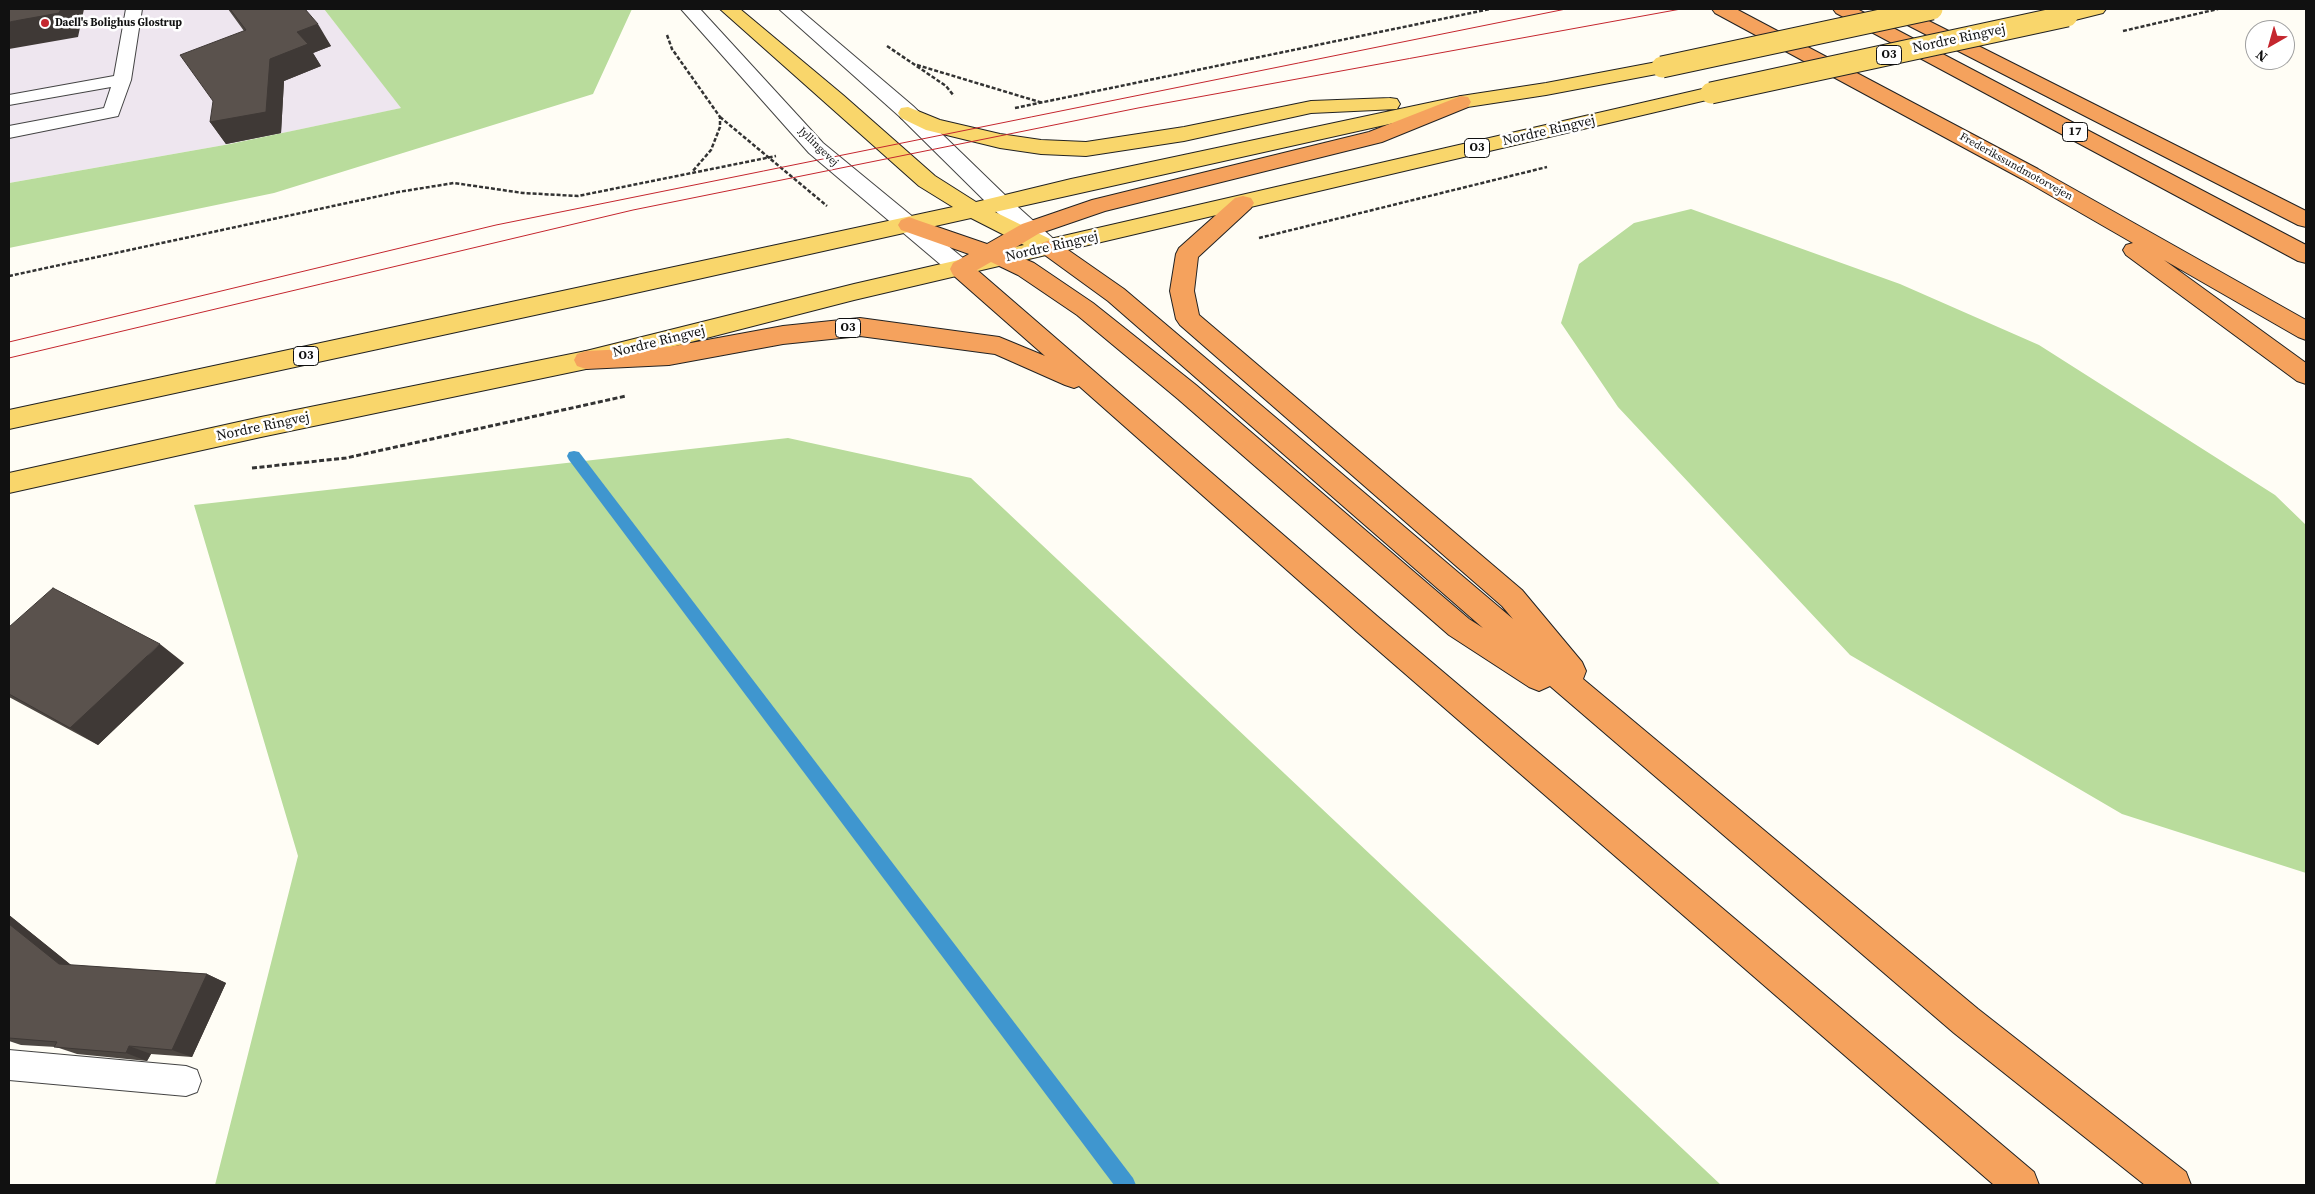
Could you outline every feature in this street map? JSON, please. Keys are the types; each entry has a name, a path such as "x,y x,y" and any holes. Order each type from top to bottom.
{"highway":[{"name":"Frederikssundmotorvejen","path":"1722,9 2030,174 2306,331"},
{"name":"17","path":"1843,9 2306,255"},
{"path":"1891,9 2306,220"},
{"path":"996,256 1025,232 1100,205 1375,137 1461,102"},
{"path":"2030,174 2306,374"},
{"path":"1243,203 1187,254 1182,292 1188,319 1512,598 1623,731"},
{"path":"909,225 996,256 1026,269 1099,321 1187,392 1459,627 1623,731"},
{"path":"1050,248 1116,295 1623,731 1966,1021 2173,1185"},
{"path":"961,268 1101,392 1838,1031 2021,1185"},
{"name":"O3","path":"586,360 669,356 782,335 860,327 999,346 1101,392"}],"main road":[{"path":"729,9 836,99 926,180 972,209 1025,232 1050,248"},
{"name":"O3","path":"9,420 909,225 972,209 1461,102 1546,90 1932,9"},
{"name":"Nordre Ringvej","path":"9,483 261,427 586,360 854,292 961,268 996,256 1050,248 1711,94 2096,9"},
{"path":"908,113 932,124 1000,141 1041,147 1086,149 1184,134 1311,107 1461,102"}],"street":[{"name":"Jyllingevej","path":"690,9 816,148 961,268"},
{"path":"788,9 908,113 1000,203 1025,232"}],"lane":[{"path":"9,132 112,112 122,80 134,9"},
{"path":"9,100 122,80"},
{"path":"9,1065 186,1081"}],"path":[{"path":"1008,110 1490,9"},
{"path":"2122,31 2218,9"},
{"path":"666,32 672,49 720,117 720,127 711,150 692,172"},
{"path":"881,42 946,86 957,98"},
{"path":"913,64 1043,103"},
{"path":"9,276 398,192 444,184 454,183 523,193 578,196 816,148"}],"shaded area":[{"path":"9,9 324,9 402,108 230,144 9,183"}],"green space":[{"path":"324,9 632,9 593,94 274,193 9,248 9,183 230,144 401,108"},
{"path":"1691,209 1900,284 2039,345 2275,495 2306,525 2306,873 2122,814 1850,655 1618,407 1561,323 1579,264 1634,223"},
{"path":"788,438 971,478 1721,1185 215,1185 298,856 194,505"}],"building":[{"path":"9,9 61,9 59,13 9,22"},
{"path":"230,9 305,9 318,24 297,32 308,44 270,59 266,112 210,122 213,101 180,55 246,30"},
{"path":"53,588 160,644 70,728 9,694 9,627"},
{"path":"9,924 59,964 207,974 172,1050 129,1046 126,1053 54,1047 57,1042 9,1038"}],"waterway":[{"path":"574,456 1126,1185"}],"tram line":[{"path":"9,342 496,225 1566,9"},
{"path":"9,358 633,210 1138,108 1681,9"}],"place":[{"name":"Daell's Bolighus Glostrup","path":"45,23"}]}
